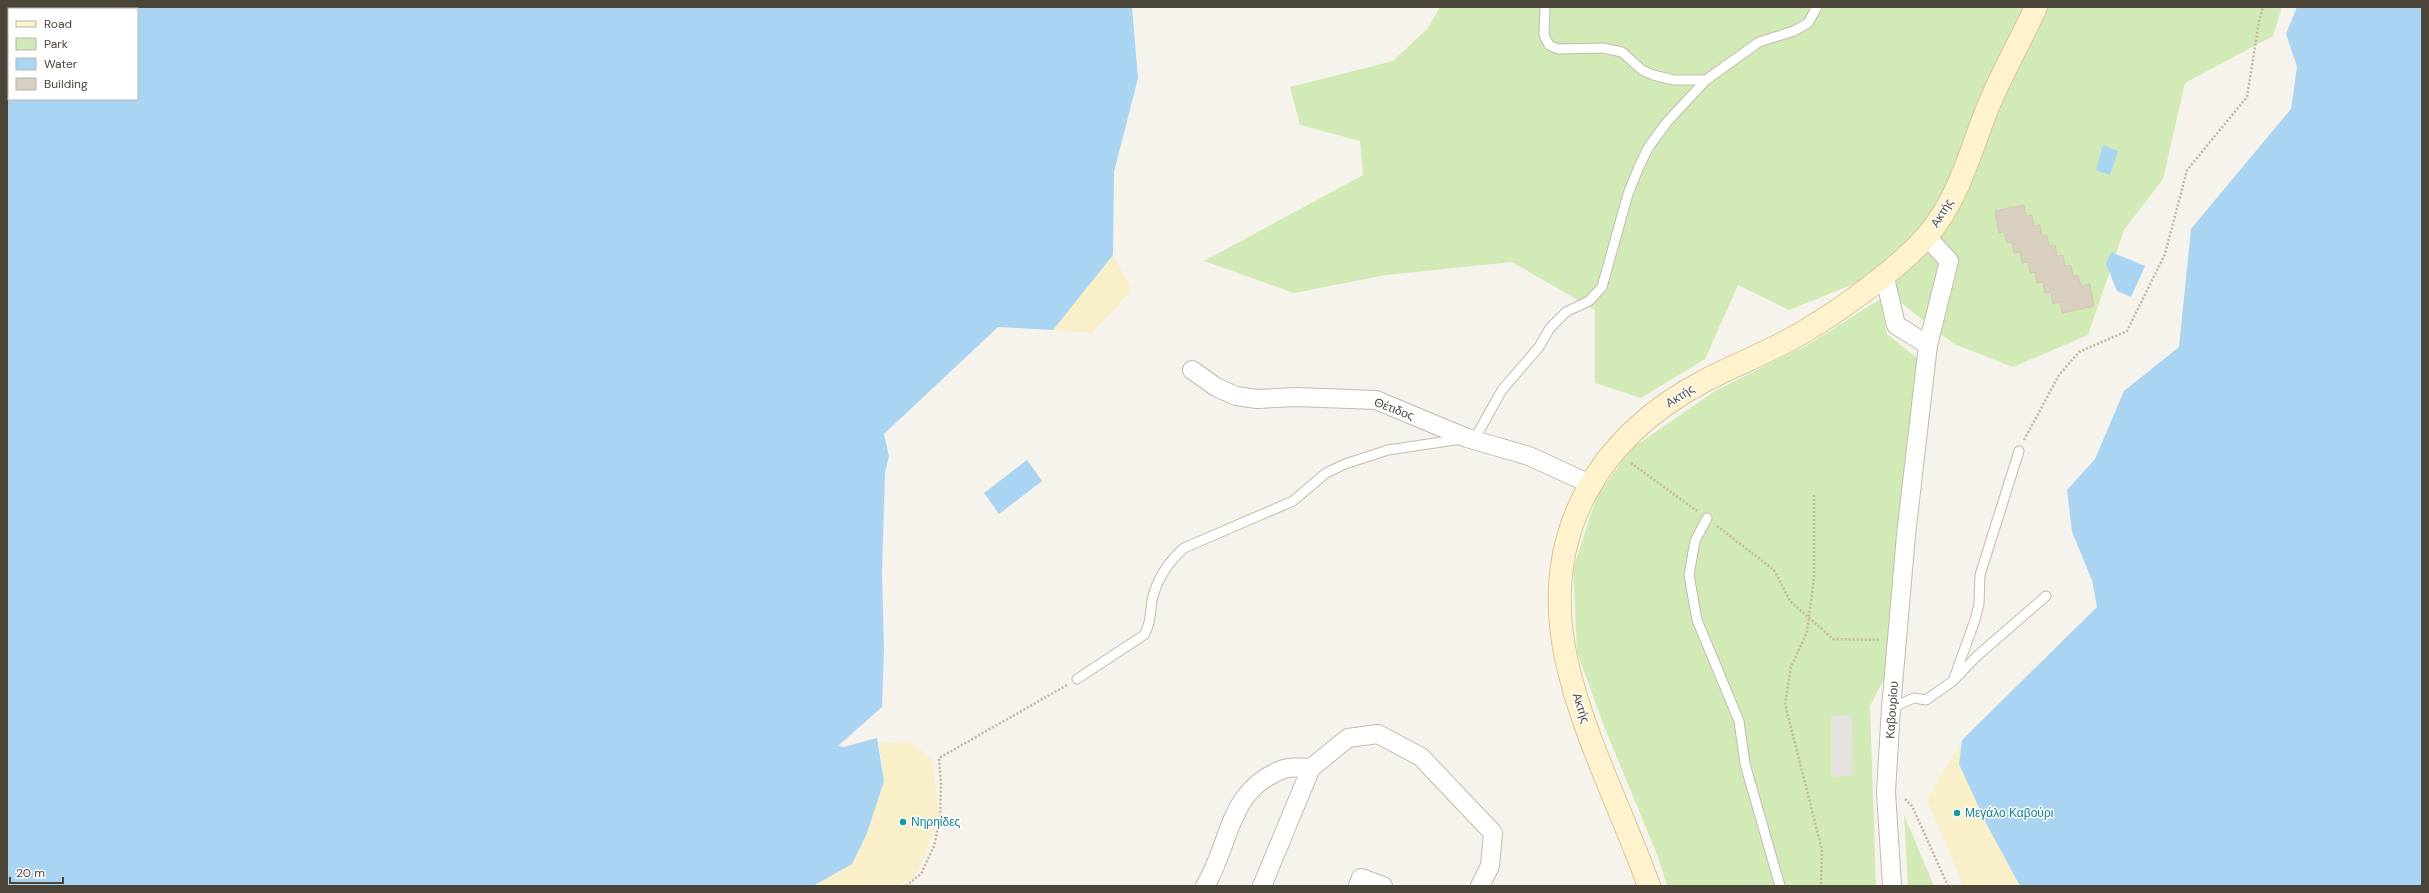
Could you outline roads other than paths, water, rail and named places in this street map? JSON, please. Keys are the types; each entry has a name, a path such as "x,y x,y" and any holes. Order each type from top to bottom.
{"street":[{"name":"Ακτής","path":"1649,886 1610,793 1566,657 1560,616 1561,578 1570,524 1590,484 1613,450 1674,399 1704,381 1804,332 1884,274 1927,237 1945,212 1959,184 1987,110 2036,7"},
{"name":"Καβουρίου","path":"1892,886 1886,792 1906,535 1928,346 1949,262 1927,237"},
{"path":"1884,274 1896,325 1928,346"},
{"name":"Θέτιδος","path":"1192,370 1216,387 1236,396 1257,399 1297,397 1376,400 1470,439 1530,456 1590,484"},
{"path":"1262,886 1312,768 1348,738 1378,734 1421,757 1493,833 1490,866 1480,886"},
{"path":"1204,886 1213,872 1231,819 1256,784 1285,769 1312,768"},
{"path":"1358,886 1361,878 1383,886"}],"lane":[{"path":"1545,7 1544,35 1548,45 1558,49 1603,48 1622,52 1642,70 1653,75 1674,80 1706,80"},
{"path":"1078,679 1144,636 1150,626 1152,600 1159,581 1170,560 1184,548 1293,501 1326,473 1346,464 1388,450 1470,439 1502,390 1538,347 1550,328 1566,312 1589,301 1602,287 1628,194 1648,148 1667,122 1706,80 1759,42 1794,31 1808,23 1817,7"},
{"path":"1953,681 1975,620 1979,604 1980,574 2019,452"},
{"path":"1707,518 1694,541 1689,575 1697,620 1739,721 1745,764 1780,886"},
{"path":"1892,708 1914,698 1926,700 1953,681 1977,656 2046,596"}],"water":[{"path":"7,7 1132,7 1138,78 1114,172 1113,255 1053,330 998,327 884,434 889,456 885,473 882,574 884,648 882,707 838,746 844,747 877,738 884,781 867,833 852,864 813,886 7,886"},
{"path":"2297,7 2422,7 2422,886 2020,886 1987,825 1959,764 1962,740 2097,607 2092,580 2072,532 2067,490 2095,459 2124,391 2179,347 2191,229 2291,109 2297,67 2286,34"},
{"path":"2103,145 2118,151 2110,175 2096,170"},
{"path":"2111,252 2145,266 2131,297 2117,291 2106,264"},
{"path":"1027,460 1042,481 999,514 984,493"}],"place":[{"name":"Μεγάλο Καβούρι","path":"1957,813"},
{"name":"Νηρηίδες","path":"903,822"}]}
